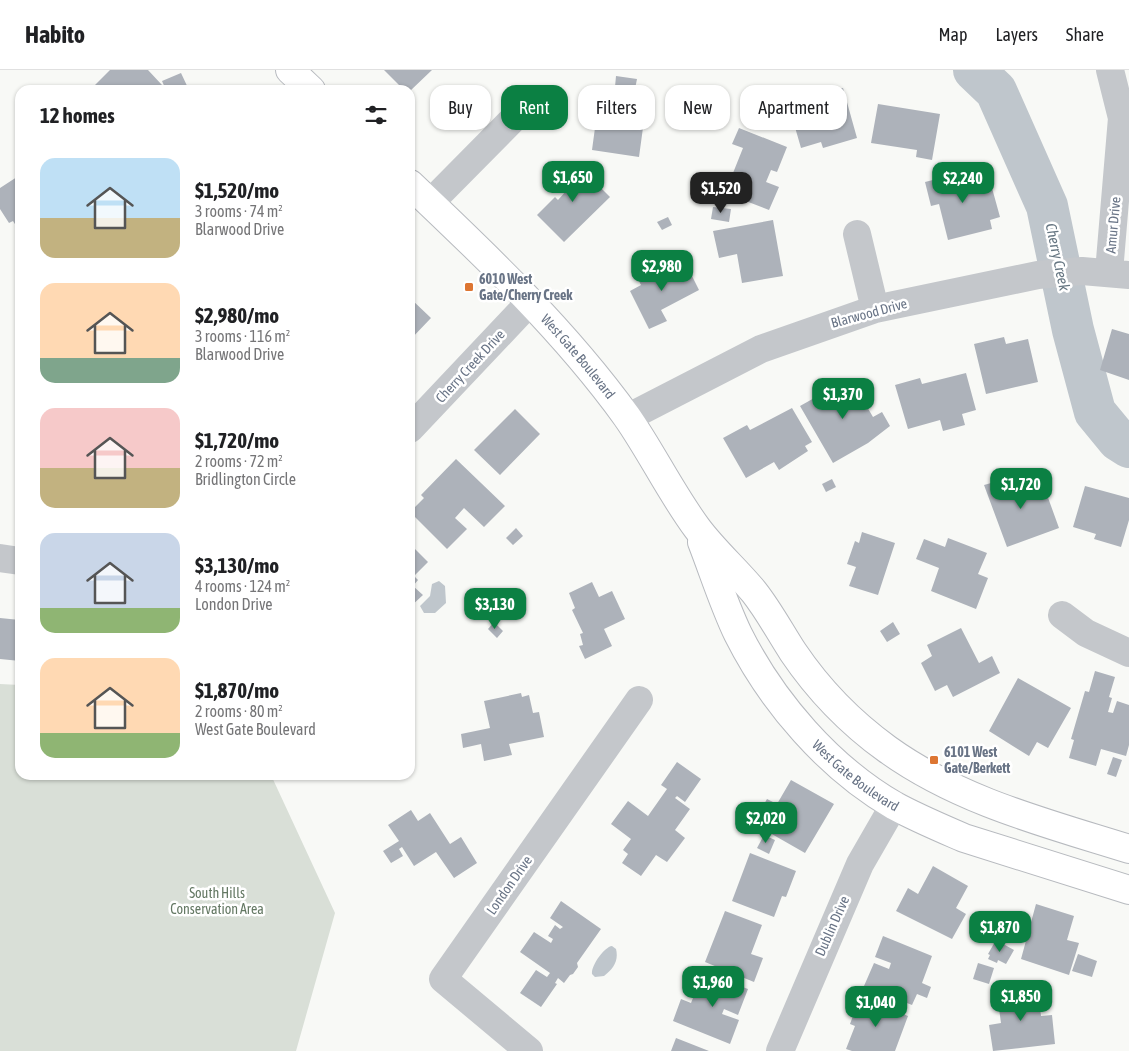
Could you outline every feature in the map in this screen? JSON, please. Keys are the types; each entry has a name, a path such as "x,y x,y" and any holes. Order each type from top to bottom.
{"main road":[{"path":"290,70 306,85"},
{"name":"West Gate Boulevard","path":"415,189 530,302 581,358 627,418 698,529 755,593 794,654 819,685 866,733 919,771 956,790 991,805 1129,849"},
{"name":"West Gate Boulevard","path":"698,529 735,627 770,687 803,728 842,768 894,805 964,838 1129,890"}],"street":[{"name":"Amur Drive","path":"1110,70 1126,112 1119,274"},
{"path":"430,203 502,130"},
{"path":"857,234 875,309"},
{"name":"Blarwood Drive","path":"627,418 761,349 875,309 1038,276 1082,271 1119,274"},
{"name":"Cherry Creek Drive","path":"415,424 530,302"},
{"path":"0,558 15,560"},
{"path":"1062,615 1086,633 1129,653"},
{"name":"London Drive","path":"529,1051 443,979 639,700"},
{"name":"Dublin Drive","path":"780,1051 860,864 894,805"}],"green space":[{"name":"South Hills Conservation Area","path":"0,684 15,685 15,780 273,780 335,913 296,1051 0,1051"}],"shaded area":[{"path":"439,581 445,586 446,603 435,613 424,613 420,606 430,596 432,584"},
{"path":"612,946 616,949 617,953 614,964 604,976 595,977 592,971 596,962 605,950"}],"building":[{"path":"110,70 148,70 162,85 95,85"},
{"path":"384,70 432,70 415,86 399,85"},
{"path":"181,73 187,85 164,85 162,81"},
{"path":"616,76 637,79 636,85 615,85"},
{"path":"847,102 857,138 823,148 821,142 801,148 796,130 847,130"},
{"path":"878,104 940,114 932,160 916,157 917,150 871,143"},
{"path":"739,128 787,147 777,172 771,170 766,182 779,187 769,210 725,193 743,148 732,144"},
{"path":"595,130 643,130 639,157 592,150"},
{"path":"576,163 610,197 564,242 537,215 555,197 558,200 566,191 557,182"},
{"path":"976,169 982,190 992,188 1000,217 990,220 992,229 948,240 939,204 931,206 925,182"},
{"path":"15,178 15,224 13,221 9,223 0,209 0,188"},
{"path":"713,207 731,209 729,222 711,219"},
{"path":"668,217 672,225 662,230 657,222"},
{"path":"773,220 783,276 742,283 737,254 719,258 713,231"},
{"path":"686,264 699,290 661,310 667,321 649,329 630,291 641,285 636,275 656,265 661,276"},
{"path":"415,303 431,318 415,335"},
{"path":"1112,329 1129,334 1129,380 1100,370"},
{"path":"1004,337 1006,344 1028,339 1038,382 986,394 974,344"},
{"path":"966,373 976,410 962,414 965,425 943,431 940,420 908,429 895,385 920,378 922,384"},
{"path":"850,378 873,417 882,412 890,426 868,443 833,463 800,406"},
{"path":"792,408 812,442 805,446 808,451 779,470 774,462 746,478 723,438 747,425 750,430"},
{"path":"515,409 540,434 500,475 474,450"},
{"path":"456,459 505,506 484,527 464,508 455,518 467,529 447,549 415,517 415,507 424,498 421,495"},
{"path":"1016,476 1020,489 1042,481 1059,528 1007,547 984,485"},
{"path":"832,479 836,487 826,492 822,484"},
{"path":"1085,486 1129,498 1129,520 1121,547 1094,539 1096,534 1073,527"},
{"path":"516,528 523,536 513,545 506,538"},
{"path":"862,532 895,543 878,595 849,586 856,567 847,564 855,541 859,543"},
{"path":"948,538 987,553 978,574 988,578 976,609 931,591 939,568 916,559 924,539 945,547"},
{"path":"415,549 428,562 415,575"},
{"path":"592,582 599,597 612,591 625,619 604,629 612,646 585,659 579,646 583,645 580,634 583,633 572,610 575,608 569,593"},
{"path":"415,588 423,595 415,602"},
{"path":"0,618 15,620 15,660 0,659"},
{"path":"494,622 503,631 497,638 488,629"},
{"path":"893,622 900,634 887,642 880,631"},
{"path":"961,628 979,663 992,656 1000,673 953,697 947,685 935,691 921,663 932,656 927,645"},
{"path":"1095,671 1115,677 1109,697 1112,698 1108,712 1113,713 1117,701 1129,705 1129,745 1126,756 1101,749 1096,766 1069,758 1074,740 1071,739 1085,691 1089,692"},
{"path":"1018,678 1071,708 1048,748 1037,742 1029,756 989,731"},
{"path":"521,693 522,697 529,695 533,713 539,712 544,737 509,744 512,755 484,761 481,744 463,748 461,734 490,728 484,701"},
{"path":"1113,757 1122,760 1116,777 1107,774"},
{"path":"677,762 701,779 685,802 677,796 675,798 690,809 675,830 685,838 667,862 656,855 641,876 622,863 628,854 623,850 631,839 611,824 628,801 648,816 667,789 661,785"},
{"path":"791,780 834,804 805,853 763,829 766,823 756,818 767,799 777,804"},
{"path":"411,810 418,821 430,813 450,844 461,837 477,863 454,878 436,852 414,866 402,847 399,849 403,856 391,863 383,851 399,841 388,825"},
{"path":"764,835 775,840 769,854 757,848"},
{"path":"750,853 796,871 786,897 782,896 774,917 732,901"},
{"path":"933,866 968,886 956,908 966,914 952,939 896,911 908,888 918,894"},
{"path":"561,901 601,929 577,963 578,967 573,974 564,983 558,978 555,983 557,984 541,1007 520,993 536,970 547,977 550,973 520,952 534,932 551,943 553,939 548,936 555,925 560,929 563,927 550,918"},
{"path":"1036,904 1074,916 1067,940 1079,943 1069,975 1021,959"},
{"path":"725,911 762,925 751,954 763,958 754,982 705,962"},
{"path":"883,936 932,956 922,983 931,987 927,998 917,994 912,1005 864,986 874,963 889,969 891,963 875,957"},
{"path":"996,940 1014,950 1006,964 998,960 997,963 988,959 990,955 988,954"},
{"path":"1078,954 1097,961 1092,977 1072,971"},
{"path":"978,963 994,968 989,984 973,979"},
{"path":"703,973 748,989 738,1015 724,1009 722,1014 739,1020 730,1044 673,1021 681,999 691,1003"},
{"path":"1038,989 1041,1016 1052,1015 1055,1044 993,1051 989,1025 1001,1023 997,994"},
{"path":"860,997 908,1016 895,1051 852,1051 846,1049 855,1026 850,1024"},
{"path":"676,1038 709,1051 671,1051"}],"waterway":[{"name":"Cherry Creek","path":"974,70 996,91 1047,206 1073,330 1095,412 1118,440 1129,447"}],"place":[{"name":"6010 West Gate/Cherry Creek","path":"469,287"},
{"name":"6101 West Gate/Berkett","path":"934,760"}]}
